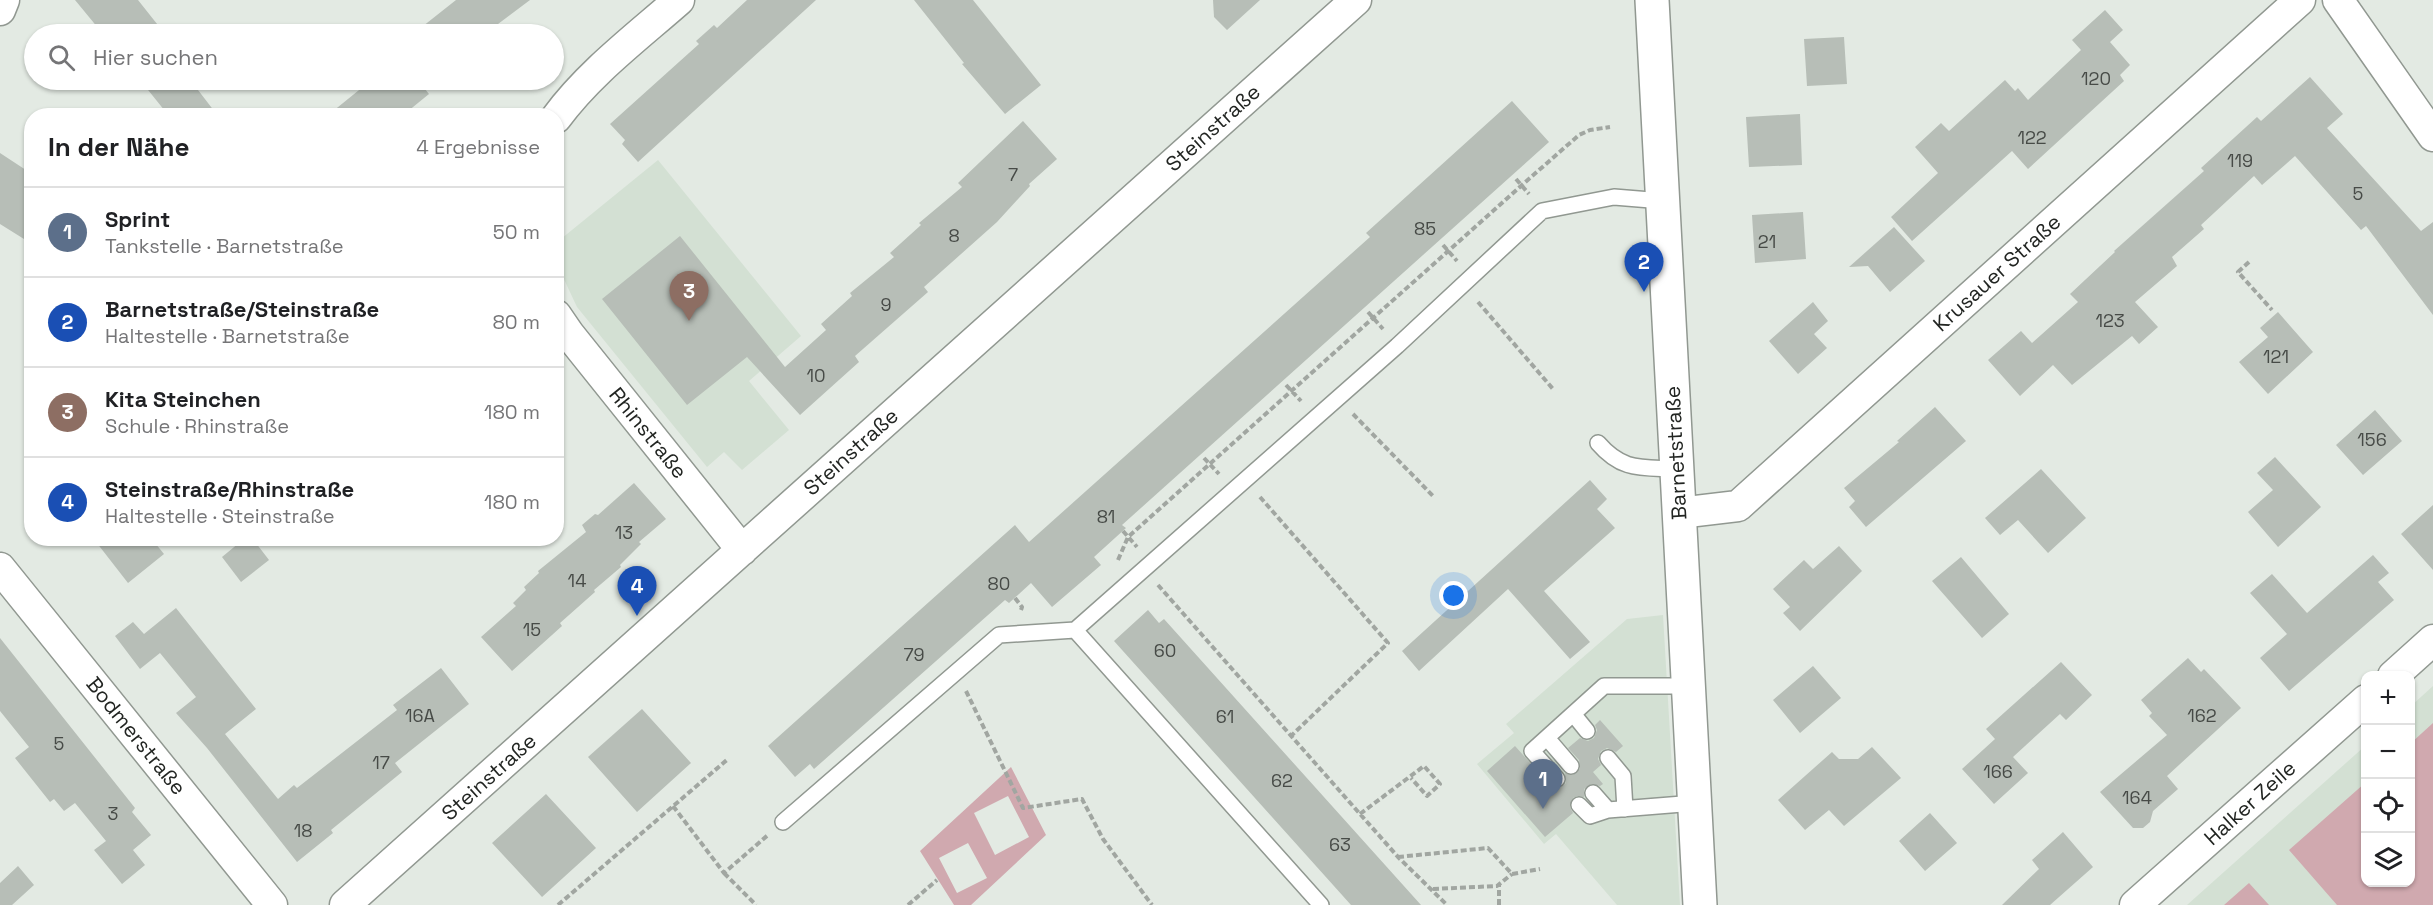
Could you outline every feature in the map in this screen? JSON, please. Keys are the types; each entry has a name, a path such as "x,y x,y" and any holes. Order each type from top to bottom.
{"street":[{"path":"0,10 4,0"},
{"path":"563,108 589,81 679,0"},
{"name":"Steinstraße","path":"345,905 1356,0"},
{"name":"Barnetstraße","path":"1652,0 1700,905"},
{"name":"Krusauer Straße","path":"1679,513 1738,506 2300,0"},
{"path":"2338,0 2433,136"},
{"name":"Rhinstraße","path":"564,327 742,550"},
{"name":"Bodmerstraße","path":"0,568 272,905"},
{"path":"2398,671 2433,640"},
{"name":"Halker Zeile","path":"2134,905 2361,704"}],"lane":[{"path":"783,822 999,635 1075,630 1463,286 1542,211 1614,197 1663,201"},
{"path":"1598,443 1608,454 1624,465 1677,469"},
{"path":"1075,630 1321,905"},
{"path":"1557,779 1532,751 1604,686 1688,686"},
{"path":"1574,715 1587,731"},
{"path":"1547,738 1571,766"},
{"path":"1608,758 1623,776 1625,809"},
{"path":"1593,793 1608,810"},
{"path":"1580,805 1590,816 1608,810 1695,803"}],"path":[{"path":"1114,569 1128,537 1448,250 1579,135 1590,130 1610,127"},
{"path":"2249,262 2238,272 2272,310"},
{"path":"1463,286 1553,389"},
{"path":"1337,398 1434,497"},
{"path":"1245,480 1388,643 1291,736"},
{"path":"1144,570 1398,857 1447,905"},
{"path":"1022,607 1032,608"},
{"path":"956,672 1023,808 1082,799 1103,839 1152,905"},
{"path":"558,905 728,759"},
{"path":"1360,814 1424,766 1440,784 1427,796 1411,778"},
{"path":"673,806 724,873 756,905"},
{"path":"724,873 783,822"},
{"path":"1398,857 1488,848 1512,874"},
{"path":"1433,889 1497,886 1512,874 1540,869"},
{"path":"908,905 937,880"},
{"path":"1499,884 1499,905"}],"shaded area":[{"path":"658,160 801,336 749,381 789,430 742,470 724,452 707,467 577,307 564,279 564,236"},
{"path":"1663,615 1680,905 1617,905 1556,834 1544,844 1477,764 1514,733 1506,724 1627,619"},
{"path":"2433,686 2433,905 2187,905 2361,750 2361,887 2415,887 2415,702"},
{"path":"2433,723 2433,905 2337,905 2289,850 2361,787 2361,887 2415,887 2415,739"},
{"path":"1011,767 1046,835 971,905 954,905 920,851","holes":["1008,796 1029,837 995,855 974,813","968,843 987,878 957,893 939,858"]},
{"path":"2249,883 2269,905 2224,905"}],"building":[{"path":"75,0 138,0 157,24 95,24"},
{"path":"456,0 530,0 498,24 426,24"},
{"path":"747,0 816,0 638,162 622,144 625,140 610,124 699,44 696,41 714,25 717,28"},
{"path":"914,0 973,0 1041,85 1005,114 962,64 964,63"},
{"path":"1213,0 1260,0 1227,30 1214,17"},
{"path":"2105,10 2123,30 2110,42 2130,65 2120,75 2124,81 2028,169 2012,151 1912,241 1891,217 1938,173 1915,147 1941,123 1949,131 2005,80 2015,91 2018,88 2028,100 2081,50 2072,40"},
{"path":"1844,37 1847,84 1807,86 1804,39"},
{"path":"2310,77 2343,114 2327,128 2421,231 2433,222 2433,315 2366,226 2361,230 2295,156 2262,185 2254,176 2201,225 2204,229 2172,257 2177,266 2135,302 2158,327 2139,344 2132,336 2072,385 2053,365 2020,396 1988,360 2021,331 2032,343 2078,302 2070,294 2114,251 2204,171 2201,168 2257,117 2261,121"},
{"path":"148,90 198,90 212,108 163,108"},
{"path":"359,90 426,90 429,94 412,108 337,108"},
{"path":"1512,101 1549,142 1122,525 1126,528 1094,557 1101,565 1052,607 1031,583 1009,603 1005,600 814,769 810,764 795,777 768,746 1015,525 1029,542 1370,237 1366,233"},
{"path":"1800,114 1802,165 1749,167 1746,117"},
{"path":"1023,121 1057,159 1029,184 1030,186 997,222 924,287 928,292 855,356 859,362 800,415 747,357 687,405 602,299 680,236 785,367 826,330 821,324 852,296 850,293 894,257 890,253 921,225 919,223 962,187 958,183"},
{"path":"0,153 24,169 24,239 0,224"},
{"path":"1803,212 1806,259 1755,263 1752,215"},
{"path":"1894,227 1925,261 1890,292 1868,266 1849,267"},
{"path":"1813,302 1828,321 1814,334 1827,348 1798,374 1769,341"},
{"path":"2278,312 2313,352 2268,394 2239,362 2268,337 2260,328"},
{"path":"1935,407 1966,441 1866,527 1849,507 1855,501 1844,488 1899,442 1897,441"},
{"path":"2375,410 2402,441 2363,475 2336,445"},
{"path":"2275,457 2321,507 2278,547 2248,512 2273,490 2257,473"},
{"path":"2041,469 2086,518 2048,553 2018,520 2000,535 1985,518"},
{"path":"1590,480 1607,499 1597,509 1615,528 1544,591 1590,642 1570,659 1508,589 1419,671 1402,651"},
{"path":"634,483 666,519 639,542 641,544 620,565 621,567 560,623 562,626 512,671 481,637 516,606 513,603 526,590 524,587 539,573 538,571 586,532 582,525 595,514 598,515"},
{"path":"2433,505 2433,570 2401,534"},
{"path":"99,546 158,546 164,554 128,583"},
{"path":"235,546 258,546 269,560 241,582 222,557"},
{"path":"1839,546 1862,571 1800,631 1783,613 1790,607 1773,589 1804,560 1813,569"},
{"path":"2373,555 2389,573 2378,582 2394,600 2289,691 2260,658 2287,634 2250,593 2272,574 2307,613"},
{"path":"1961,557 2009,614 1982,638 1932,581"},
{"path":"176,608 256,709 225,734 278,799 294,785 297,788 397,710 393,705 441,668 469,704 395,763 402,772 331,830 333,833 297,862 207,748 176,713 196,697 160,653 140,669 115,636 133,622 144,634"},
{"path":"1148,610 1159,623 1164,619 1421,905 1351,905 1114,641"},
{"path":"0,638 135,808 132,812 151,835 133,850 145,865 122,884 94,850 106,841 75,803 64,811 54,799 50,802 15,758 29,747 0,711"},
{"path":"2188,658 2201,672 2204,669 2241,708 2167,776 2178,789 2153,811 2150,822 2143,828 2133,828 2100,792 2167,735 2149,716 2152,713 2141,700"},
{"path":"2061,662 2092,695 2066,720 2060,714 2013,757 2028,773 1994,804 1962,769 1995,739 1986,729"},
{"path":"1813,666 1841,698 1800,733 1773,700"},
{"path":"642,709 691,763 637,812 588,757"},
{"path":"1600,720 1623,746 1616,752 1607,748 1601,751 1598,759 1601,765 1593,772 1603,784 1600,786 1591,784 1584,789 1584,797 1573,798 1570,807 1573,813 1545,837 1487,771 1515,746 1550,785 1560,788 1566,783 1565,773 1573,775 1580,769 1579,760 1568,748 1580,738 1588,741 1594,738 1597,730 1595,725"},
{"path":"1872,747 1901,778 1844,826 1829,810 1805,830 1778,800 1832,752 1839,759 1858,759"},
{"path":"546,794 596,848 542,897 492,843"},
{"path":"1930,813 1957,843 1925,871 1899,841"},
{"path":"2063,832 2093,867 2050,905 2002,905 2039,869 2032,860"},
{"path":"18,866 34,885 12,905 0,905 0,883"}],"place":[{"name":"Barnetstraße/Steinstraße","path":"1644,292"},
{"name":"Kita Steinchen","path":"689,321"},
{"name":"Steinstraße/Rhinstraße","path":"637,616"},
{"name":"Sprint","path":"1543,809"}]}
